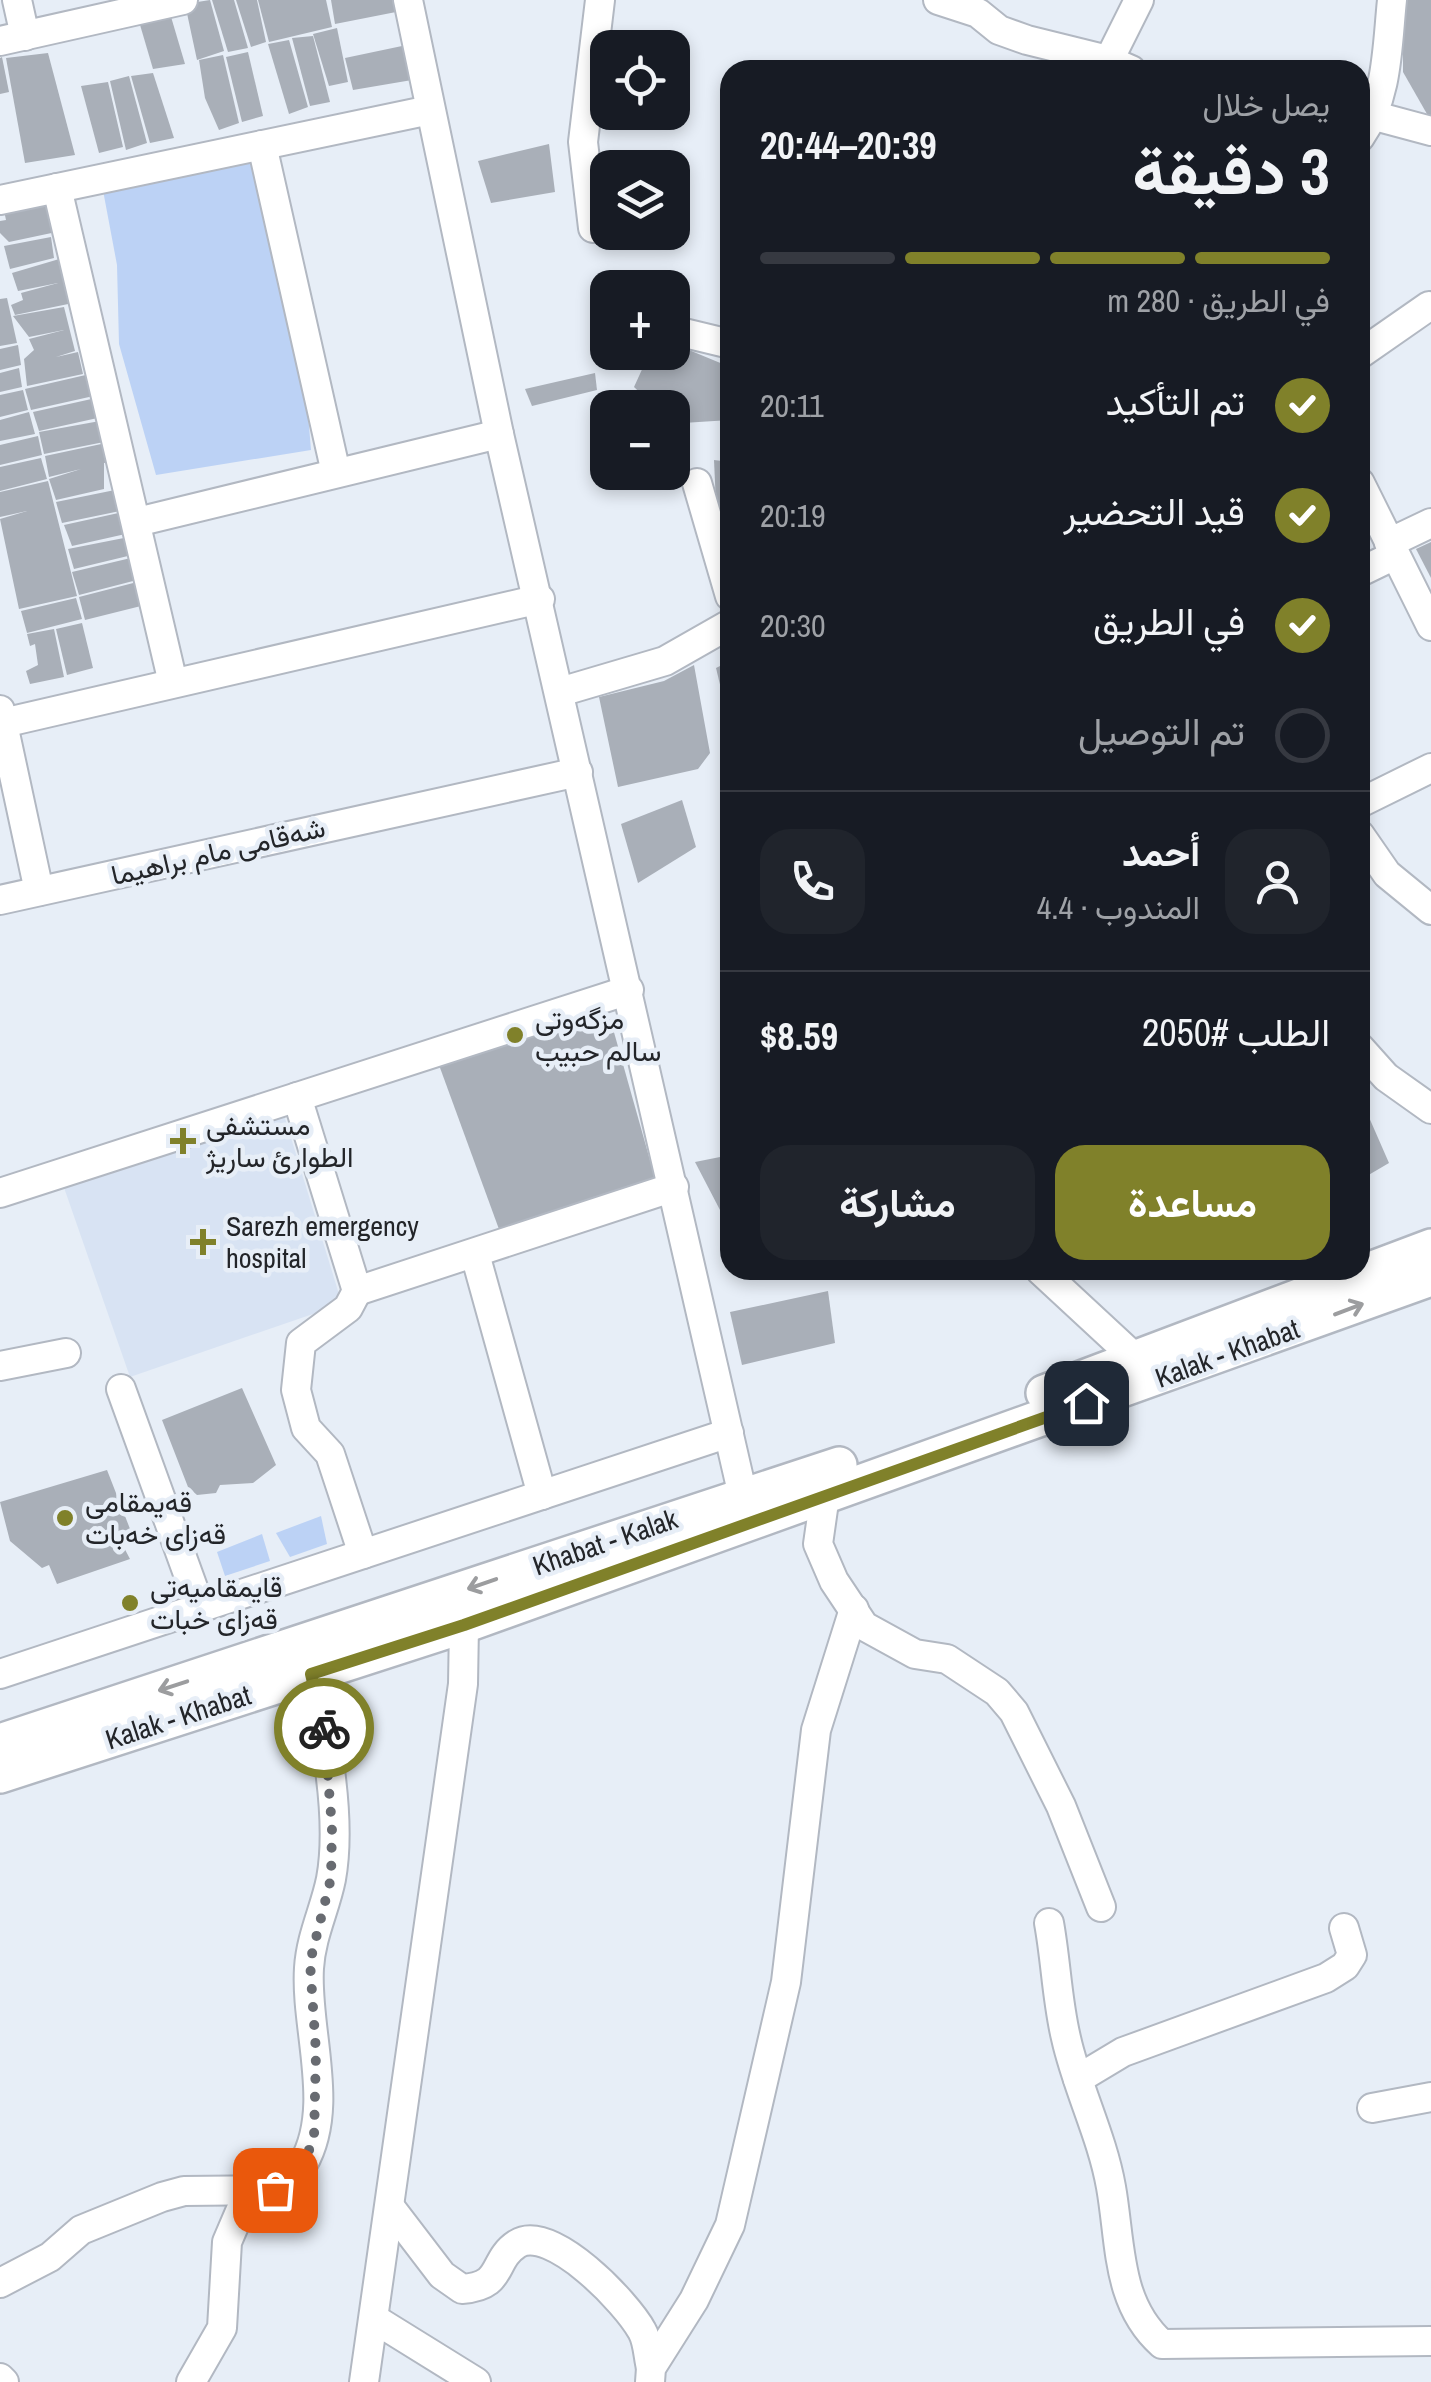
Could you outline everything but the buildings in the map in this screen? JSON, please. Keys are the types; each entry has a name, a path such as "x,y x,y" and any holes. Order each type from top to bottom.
{"main road":[{"name":"Khabat - Kalak","path":"1370,1271 1431,1248"},
{"name":"Kalak - Khabat","path":"0,1775 464,1625 1431,1278"},
{"name":"Khabat - Kalak","path":"0,1742 939,1434 1345,1280"}],"street":[{"path":"17,0 12,38 183,0"},
{"path":"408,0 500,434 742,1496"},
{"path":"590,202 583,142 600,0"},
{"path":"938,0 978,13 999,30 1091,60"},
{"path":"1117,60 1138,0"},
{"path":"1370,118 1384,78 1392,0"},
{"path":"0,200 430,110"},
{"path":"1370,127 1431,131"},
{"path":"262,145 336,473"},
{"path":"57,188 174,683"},
{"path":"1370,347 1429,306"},
{"path":"690,334 720,342"},
{"path":"137,522 500,434"},
{"path":"697,483 720,562"},
{"path":"1370,504 1431,626"},
{"path":"1370,565 1431,523"},
{"path":"39,891 1,717 174,683 540,599"},
{"path":"560,692 655,665 720,629"},
{"path":"1370,798 1431,768"},
{"name":"شەقامی مام براهیما","path":"0,900 578,772"},
{"path":"1370,850 1387,874 1431,910"},
{"path":"0,1193 629,990"},
{"path":"1370,1059 1386,1077 1431,1109"},
{"path":"297,1097 356,1291 348,1308 302,1344 296,1390 306,1428 330,1454 363,1554"},
{"path":"356,1291 674,1187"},
{"path":"476,1254 542,1495"},
{"path":"1051,1280 1135,1358"},
{"path":"0,1366 66,1353"},
{"path":"121,1389 200,1607"},
{"path":"0,1674 729,1433"},
{"path":"825,1495 818,1544 834,1581 864,1626 914,1654 947,1659 981,1679 1006,1702 1048,1780 1101,1906"},
{"path":"650,2375 694,2300 730,2225 786,1982 816,1730 854,1609"},
{"path":"364,2382 376,2320 462,1684 464,1625"},
{"path":"0,2283 50,2257 81,2230 118,2212 184,2191 275,2190 302,2167 314,2138 316,2052 310,1962 331,1878 332,1827 324,1724 311,1674"},
{"path":"1049,1923 1065,2037 1110,2185 1116,2242 1134,2315 1162,2344 1431,2341"},
{"path":"1078,2079 1123,2052 1326,1978 1345,1966 1352,1955 1344,1928"},
{"path":"1372,2108 1431,2097"},
{"path":"191,2382 222,2328 227,2242 248,2193"},
{"path":"390,2207 434,2266 462,2289 481,2288 493,2279 515,2244 531,2239 559,2246 624,2306 644,2333 650,2375"},
{"path":"376,2320 476,2382"}],"shaded area":[{"path":"247,153 302,342 311,450 156,475 119,344 117,265 102,185"},
{"name":"Sarezh emergency hospital","path":"284,1115 342,1304 130,1377 61,1179"},
{"path":"321,1516 327,1544 290,1557 276,1533"},
{"path":"262,1534 270,1561 225,1576 217,1552"}],"way so far":[{"path":"275,2190 302,2167 314,2138 316,2052 308,1991 314,1933 331,1878 332,1827 324,1728"}],"place":[{"name":"مزگەوتی سالم حبیب","path":"515,1035"},
{"name":"مستشفى الطوارئ ساريژ","path":"183,1141"},
{"name":"Sarezh emergency hospital","path":"203,1242"},
{"name":"قەیمقامی قەزای خەبات","path":"65,1518"},
{"name":"قایمقامیەتى قەزای خبات","path":"130,1603"}],"route":[{"path":"324,1728 311,1674 464,1625 1086,1403"}]}
